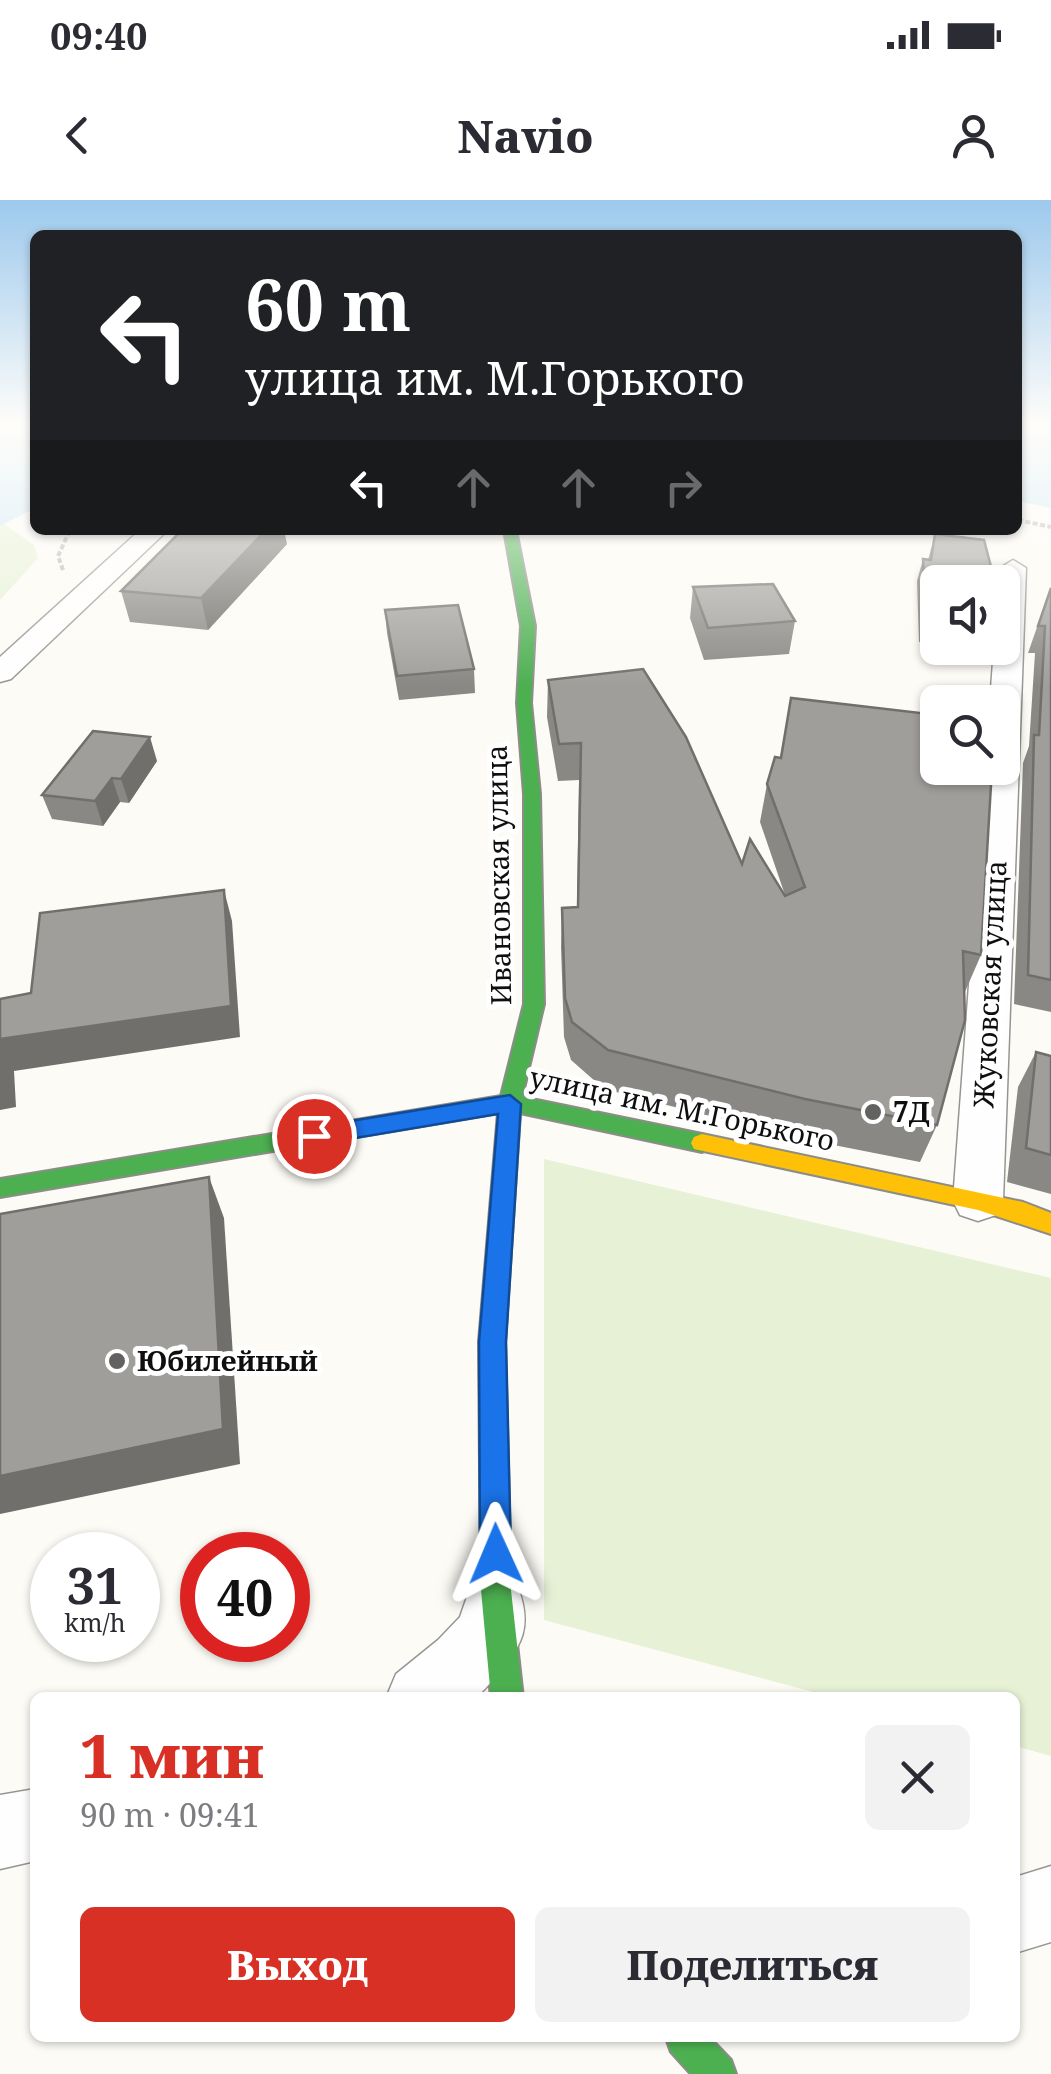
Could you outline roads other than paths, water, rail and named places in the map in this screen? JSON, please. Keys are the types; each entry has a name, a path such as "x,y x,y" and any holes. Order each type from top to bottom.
{"main road":[{"name":"Ивановская улица","path":"506,1692 496,1590 492,1342 510,1104 534,1004 532,794 524,702 528,626 511,535"},
{"name":"улица им. М.Горького","path":"0,1188 510,1104 978,1201 1023,1212 1051,1224"},
{"path":"689,2042 717,2074"}],"street":[{"path":"0,673 150,535"},
{"name":"Жуковская улица","path":"978,1201 1001,785"},
{"path":"427,1692 462,1664 491,1632 496,1590"},
{"path":"0,1832 30,1826"},
{"path":"1020,1913 1051,1904"}],"water":[{"path":"0,512 26,512 0,526"}],"place":[{"name":"7Д","path":"873,1112"},
{"name":"Юбилейный","path":"117,1361"}]}
